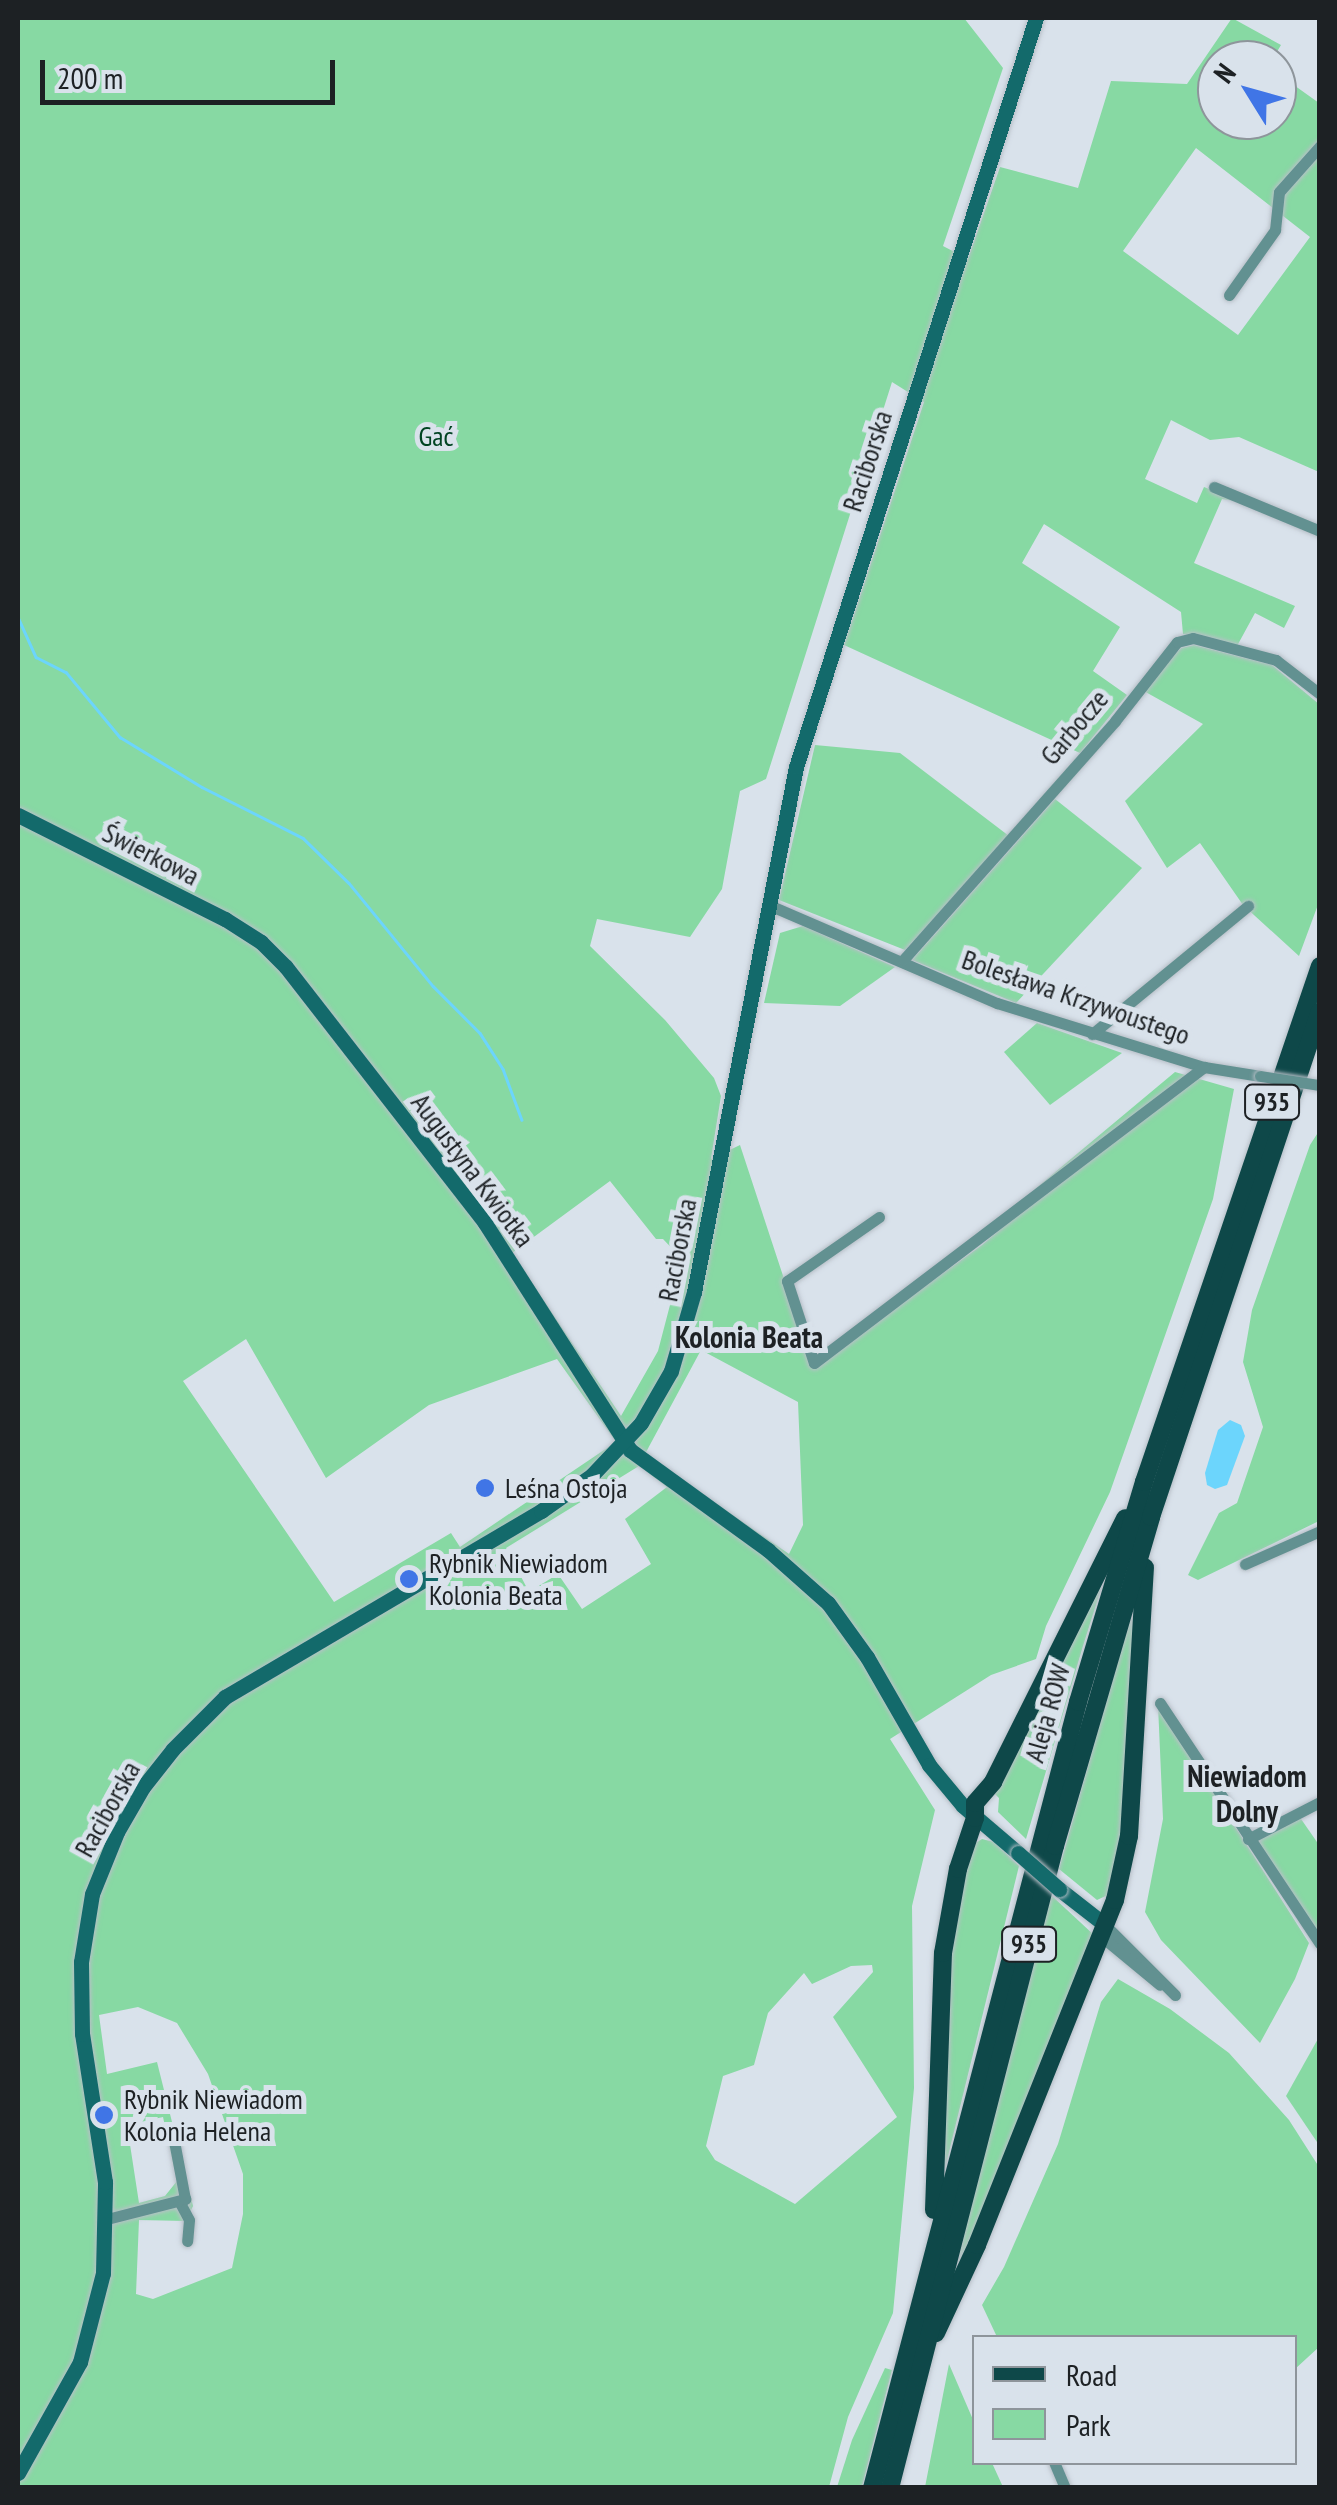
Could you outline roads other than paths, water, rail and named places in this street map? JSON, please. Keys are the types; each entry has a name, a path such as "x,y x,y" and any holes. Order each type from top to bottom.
{"main road":[{"name":"Raciborska","path":"18,2472 62,2401 89,2338 103,2274 107,2220 82,2034 81,1962 92,1894 117,1832 143,1787 173,1748 226,1696 541,1511 592,1476 626,1442 662,1390 688,1322 796,768 1036,18"},
{"name":"Świerkowa","path":"18,815 225,919 260,942"},
{"name":"Augustyna Kwiotka","path":"260,942 286,967 486,1223 639,1459 768,1550 828,1603 867,1657 920,1746 975,1811 1104,1931"},
{"name":"Aleja ROW","path":"872,2488 1058,1773 1144,1482 1320,966"},
{"name":"Aleja ROW","path":"890,2488 1055,1846 1151,1517 1320,1011"},
{"path":"934,2245 943,1953 955,1882 975,1811 1144,1482"},
{"path":"917,2374 977,2245 1104,1931 1128,1836 1151,1517"}],"street":[{"path":"1229,295 1275,230 1279,192 1320,146"},
{"path":"1214,487 1320,531"},
{"name":"Garbocze","path":"903,960 1115,720 1177,642 1192,638 1276,660 1320,694"},
{"name":"Bolesława Krzywoustego","path":"769,905 996,1003 1204,1067 1319,1085"},
{"path":"1092,1034 1248,906"},
{"path":"879,1218 787,1281 814,1363 1204,1067"},
{"path":"1246,1564 1320,1530"},
{"path":"1160,1703 1320,1944"},
{"path":"1248,1838 1320,1802"},
{"path":"1104,1931 1175,1995 1104,1931"},
{"path":"107,2220 185,2199 174,2141"},
{"path":"178,2201 188,2220 187,2241"}],"water":[{"path":"1230,1420 1241,1425 1245,1436 1227,1485 1215,1489 1207,1485 1205,1473 1218,1430"}],"waterway":[{"path":"18,617 36,657 66,672 120,737 202,787 303,838 349,883 433,986 480,1033 503,1069 522,1120"}],"place":[{"name":"Leśna Ostoja","path":"485,1488"},
{"name":"Rybnik Niewiadom Kolonia Beata","path":"409,1579"},
{"name":"Rybnik Niewiadom Kolonia Helena","path":"104,2115"}],"district":[{"name":"Kolonia Beata","path":"749,1337"},
{"name":"Niewiadom Dolny","path":"1247,1793"}],"park label":[{"name":"Gać","path":"436,436"}]}
